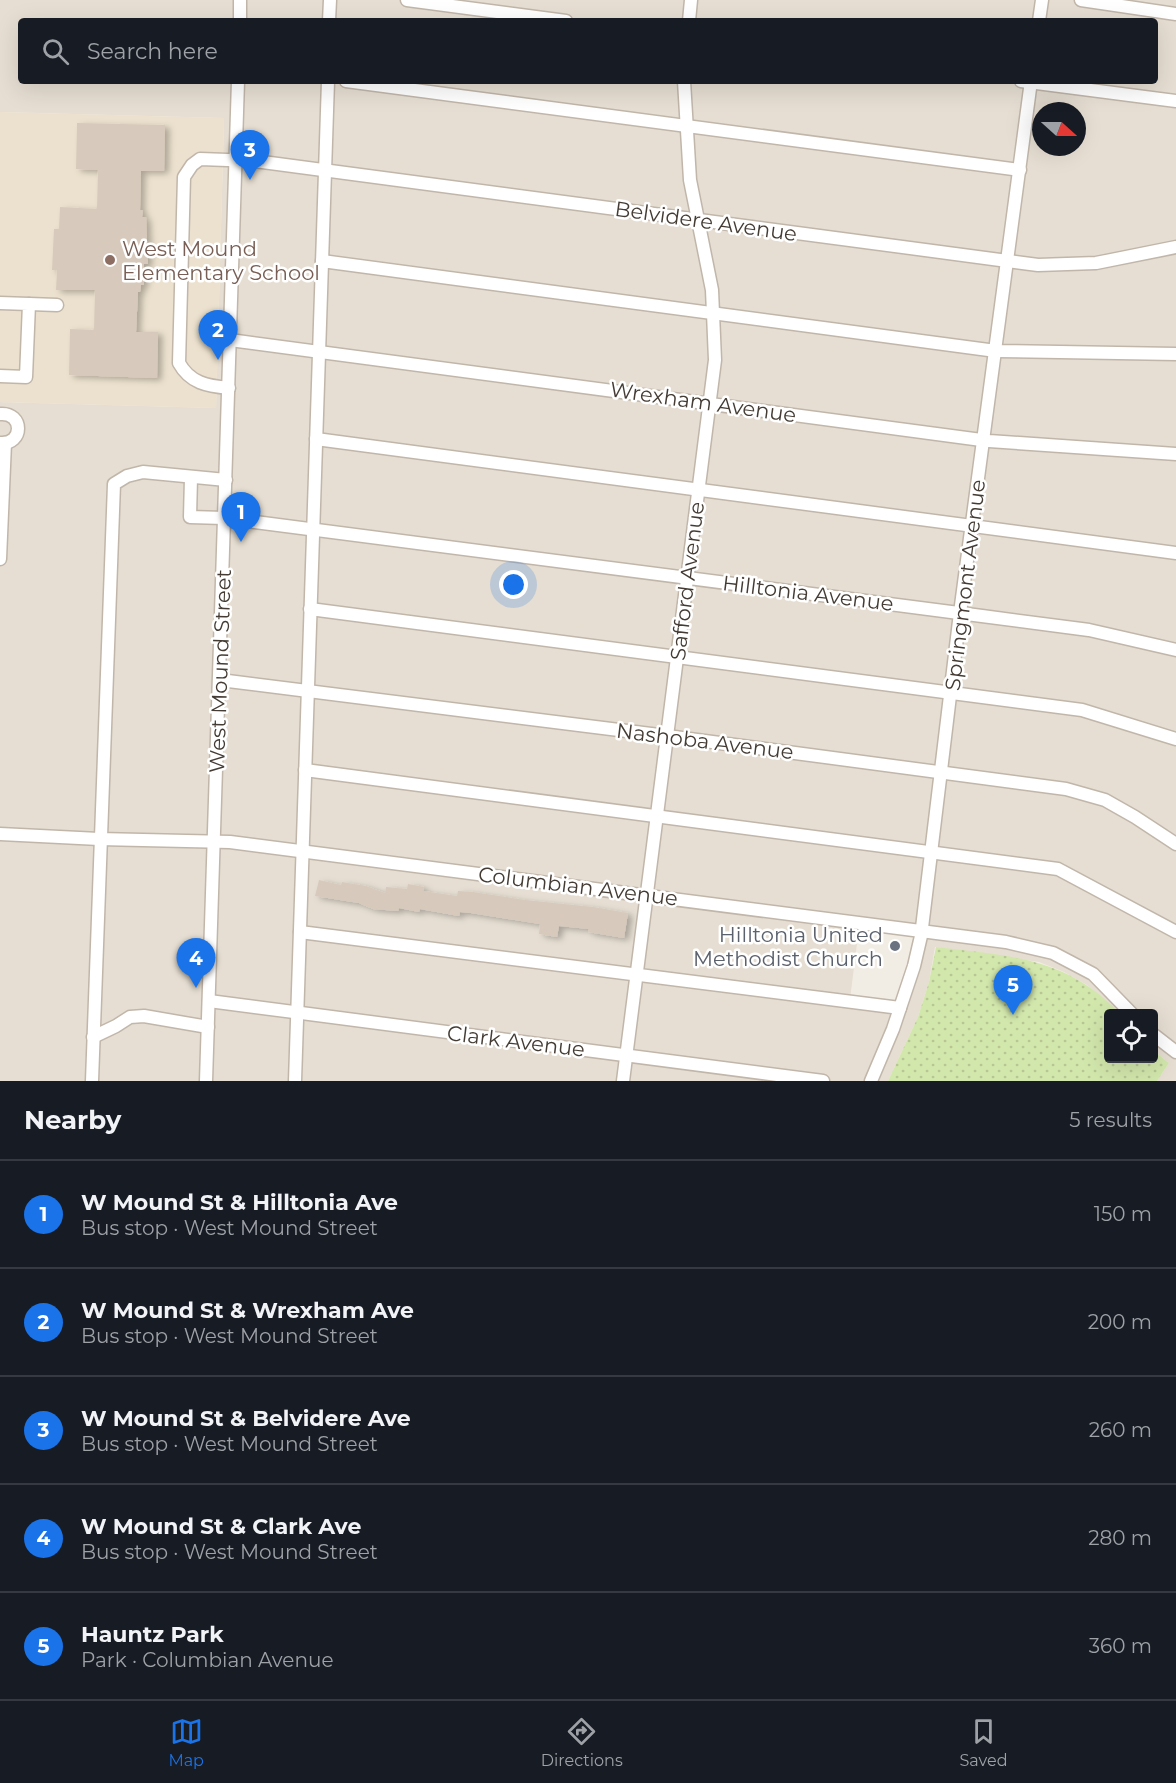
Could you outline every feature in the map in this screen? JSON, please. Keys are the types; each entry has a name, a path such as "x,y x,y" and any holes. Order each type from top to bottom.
{"street":[{"path":"240,0 240,18"},
{"path":"329,18 330,0"},
{"path":"407,0 543,18"},
{"path":"689,18 691,0"},
{"path":"1039,18 1042,0"},
{"path":"1081,0 1176,14"},
{"name":"West Mound Street","path":"206,1081 238,84"},
{"path":"296,1081 328,84"},
{"path":"369,84 1020,170"},
{"name":"Safford Avenue","path":"623,1081 715,360 715,315 690,180 684,84"},
{"name":"Springmont Avenue","path":"871,1081 893,1029 914,966 922,931 960,613 1020,170 1028,84"},
{"path":"1050,84 1176,101"},
{"name":"Belvidere Avenue","path":"229,388 197,382 184,372 178,363 184,177 200,159 235,159 1038,265 1096,263 1176,247"},
{"path":"322,261 996,351 1176,354"},
{"path":"0,303 57,304"},
{"path":"0,376 26,377 29,304"},
{"name":"Wrexham Avenue","path":"230,340 984,440 1176,454"},
{"path":"0,414 14,417 19,426 14,440 2,443 0,559"},
{"path":"316,439 1176,553"},
{"path":"92,1081 99,839 114,484 127,476 143,472 226,480"},
{"name":"Hilltonia Avenue","path":"191,478 190,517 224,518 312,529 1089,630 1176,650"},
{"path":"310,609 951,691 1082,710 1176,739"},
{"name":"Nashoba Avenue","path":"220,680 1066,789 1104,800 1176,844"},
{"path":"305,770 1058,869 1176,932"},
{"name":"Columbian Avenue","path":"0,834 215,841 1006,942 1053,953 1093,974 1127,1009"},
{"path":"300,932 900,1008"},
{"name":"Clark Avenue","path":"209,1001 823,1081"},
{"path":"93,1037 130,1017 144,1016 208,1027"},
{"path":"1158,1038 1176,1052"}],"shaded area":[{"path":"0,0 1176,0 1176,1081 1157,1081 1169,1063 1158,1054 1158,1009 1114,1009 1087,985 1039,962 935,947 929,982 918,1017 888,1081 0,1081 0,402 216,408 224,118 0,112","holes":["859,928 914,937 909,964 894,1013 849,1007"]},
{"name":"West Mound Elementary School","path":"0,112 224,118 216,408 0,402"}],"green space":[{"path":"936,947 1011,957 1057,969 1099,994 1115,1009 1104,1009 1104,1063 1158,1063 1158,1054 1169,1063 1157,1081 888,1081 918,1017 929,982"}],"building":[{"path":"77,123 165,125 164,171 141,171 140,210 143,210 142,217 146,217 148,264 144,264 144,285 141,285 140,292 138,292 136,332 158,332 157,378 69,375 70,329 94,330 95,290 56,290 57,270 52,270 54,229 59,229 60,207 97,209 98,170 76,169"},
{"path":"319,880 341,885 342,882 366,886 385,893 386,887 407,889 408,884 424,887 423,891 457,896 458,891 473,892 628,913 624,938 588,932 589,929 559,926 557,937 539,934 540,924 460,912 459,916 420,909 419,912 399,908 398,911 373,909 359,903 315,896"}],"place":[{"name":"W Mound St & Belvidere Ave","path":"250,180"},
{"name":"West Mound Elementary School","path":"110,260"},
{"name":"W Mound St & Wrexham Ave","path":"218,360"},
{"name":"W Mound St & Hilltonia Ave","path":"241,542"},
{"name":"Hilltonia United Methodist Church","path":"895,946"},
{"name":"W Mound St & Clark Ave","path":"196,988"},
{"name":"Hauntz Park","path":"1013,1015"}]}
